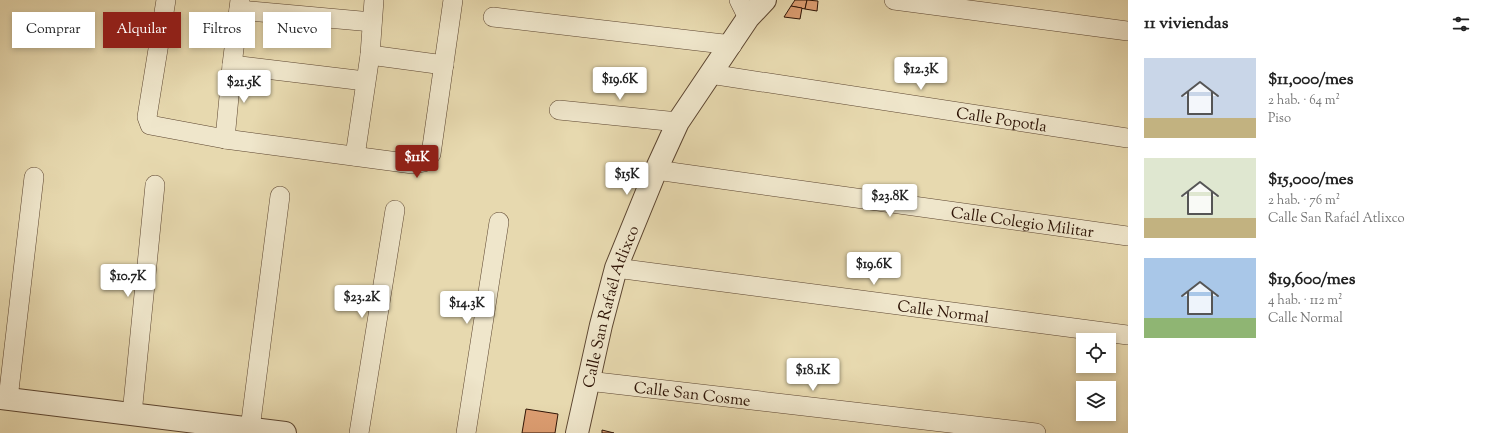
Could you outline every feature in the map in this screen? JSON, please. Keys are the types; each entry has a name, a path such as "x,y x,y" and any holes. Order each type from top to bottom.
{"street":[{"path":"166,0 147,117 150,125 225,139 413,164 424,162 431,154 453,0"},
{"path":"355,156 370,54 374,0"},
{"name":"Calle San Rafaél Atlixco","path":"577,433 588,381 616,268 656,170 678,122 710,74 732,45 744,9 765,0"},
{"path":"894,0 1128,31"},
{"path":"225,139 240,5 372,22"},
{"path":"493,17 732,45"},
{"path":"370,54 444,65"},
{"path":"232,66 365,81"},
{"name":"Calle Popotla","path":"710,74 1128,138"},
{"path":"559,110 678,122"},
{"name":"Calle Colegio Militar","path":"656,170 1128,236"},
{"path":"34,178 4,399 285,433"},
{"path":"132,414 155,185"},
{"path":"250,429 280,196"},
{"path":"360,433 395,210"},
{"path":"466,433 499,222"},
{"name":"Calle Normal","path":"616,268 1128,335"},
{"name":"Calle San Cosme","path":"588,381 1036,433"}],"building":[{"path":"795,0 807,0 805,9 791,6"},
{"path":"807,0 818,1 817,11 805,9"},
{"path":"791,6 802,8 800,19 784,17"},
{"path":"526,409 558,414 555,433 522,433"},
{"path":"602,430 614,433 602,433"}]}
